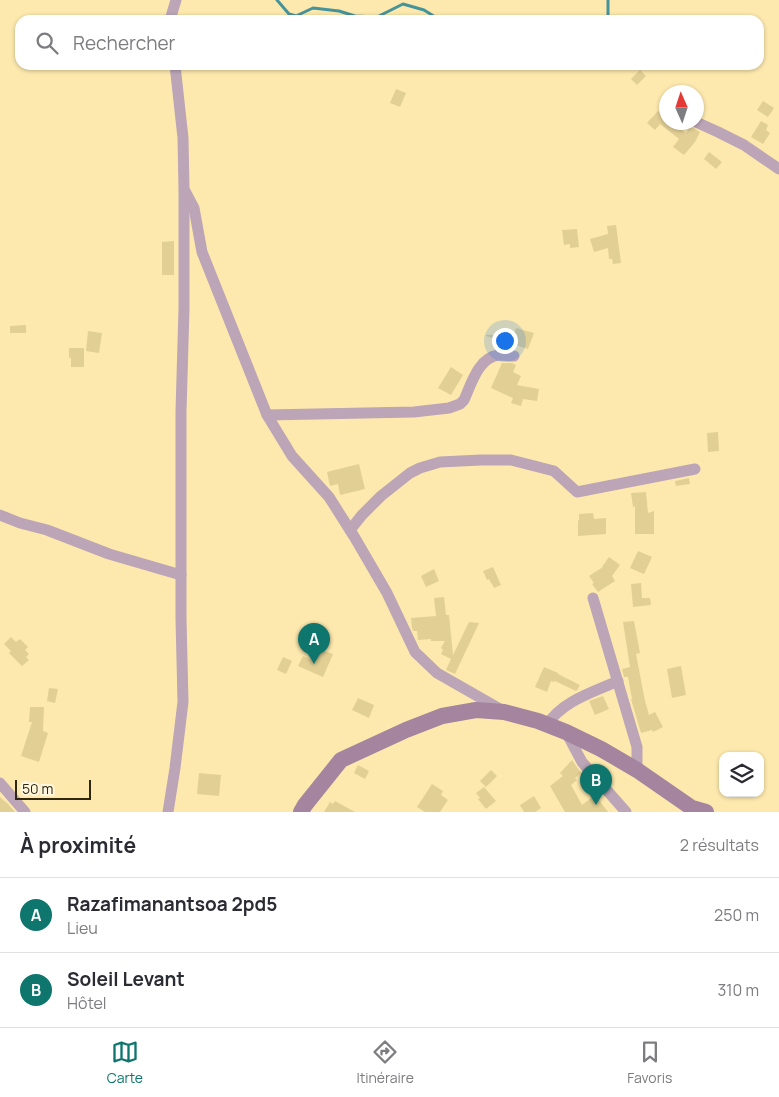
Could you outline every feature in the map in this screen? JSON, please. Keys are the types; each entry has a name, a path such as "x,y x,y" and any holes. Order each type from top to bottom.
{"main road":[{"path":"301,812 341,760 406,730 442,716 476,710 504,712 566,732 602,749 699,811"}],"street":[{"path":"171,15 176,0"},
{"path":"168,812 183,702 181,411 184,309 184,189 183,138 176,70"},
{"path":"704,126 744,146 779,169"},
{"path":"184,189 194,208 202,252 267,415 292,456 329,497 350,530 386,592 415,652 437,673 504,712"},
{"path":"267,415 414,412 449,408 460,404 464,400 479,368 487,360 497,355 514,356"},
{"path":"350,530 381,496 410,473 440,462 511,460 554,471 576,492 695,469"},
{"path":"0,515 20,523 47,530 109,554 181,574"},
{"path":"593,598 637,747 637,770"},
{"path":"547,725 553,716 571,703 618,681"},
{"path":"566,732 582,762 626,812"},
{"path":"0,783 25,812"}],"building":[{"path":"640,70 646,76 637,85 631,79"},
{"path":"396,89 406,93 400,107 390,103"},
{"path":"763,101 774,108 768,117 757,110"},
{"path":"659,112 659,125 655,130 647,123"},
{"path":"761,121 768,125 766,130 770,133 763,144 751,137"},
{"path":"668,130 682,130 686,133 688,130 700,132 695,142 684,155 673,147 679,139"},
{"path":"709,152 722,162 716,169 704,159"},
{"path":"616,225 621,263 613,264 612,259 609,259 608,248 594,252 590,239 608,234 607,226"},
{"path":"577,229 579,247 570,248 570,244 564,245 562,230"},
{"path":"174,241 174,275 162,275 162,242"},
{"path":"26,325 26,333 10,333 10,326"},
{"path":"516,328 534,333 528,349 486,336 514,334"},
{"path":"88,331 102,333 99,353 86,351"},
{"path":"69,348 84,348 84,367 71,367"},
{"path":"502,363 516,365 513,372 521,376 517,385 539,389 537,401 523,399 521,406 511,403 513,398 491,388"},
{"path":"451,367 463,375 451,395 438,388"},
{"path":"718,432 719,451 708,452 707,433"},
{"path":"359,464 365,489 340,495 338,484 330,486 327,472"},
{"path":"689,478 690,484 676,486 675,481"},
{"path":"646,492 648,513 654,511 654,534 635,534 635,506 633,507 631,493"},
{"path":"593,513 594,519 606,518 606,534 578,536 579,514"},
{"path":"638,551 652,557 644,574 630,568"},
{"path":"609,557 620,565 612,576 615,581 598,592 589,576 603,567"},
{"path":"493,567 501,585 494,588 489,579 487,580 483,571"},
{"path":"434,569 439,581 426,587 421,576"},
{"path":"641,583 642,598 650,598 651,605 633,607 631,584"},
{"path":"444,597 446,615 449,615 453,655 469,622 479,623 455,674 446,670 451,659 441,654 443,650 441,648 445,641 418,640 417,631 413,631 412,628 411,618 436,616 434,598"},
{"path":"634,621 640,653 636,654 645,701 649,715 655,712 663,727 653,732 652,730 641,733 631,699 628,677 624,677 622,669 630,667 623,622"},
{"path":"11,637 16,642 20,639 28,647 25,650 29,654 26,657 29,660 22,666 9,653 11,651 4,644"},
{"path":"321,650 333,654 323,677 298,666 303,656 316,662"},
{"path":"283,657 292,661 286,674 277,670"},
{"path":"681,666 686,695 672,698 667,669"},
{"path":"544,667 580,685 576,691 555,681 551,681 547,692 535,687"},
{"path":"49,688 58,689 55,703 47,701"},
{"path":"603,696 609,709 595,715 589,701"},
{"path":"358,698 374,705 369,718 352,710"},
{"path":"30,707 44,707 43,731 48,733 39,762 21,756 32,722 29,722"},
{"path":"572,760 581,773 571,785 582,805 595,795 608,812 565,812 550,786 563,776 560,773"},
{"path":"358,765 369,771 365,779 354,773"},
{"path":"491,770 497,776 486,787 480,781"},
{"path":"199,773 221,775 219,796 197,794"},
{"path":"432,784 443,791 441,795 448,800 440,812 425,812 417,807"},
{"path":"484,787 496,801 486,809 476,793"},
{"path":"534,796 541,808 535,812 524,812 520,805"},
{"path":"0,797 8,804 15,812 0,812"},
{"path":"335,801 355,812 324,812 330,802 333,804"}],"waterway":[{"path":"277,0 289,14 292,15"},
{"path":"608,0 608,15"},
{"path":"381,15 403,4 424,10 432,15"},
{"path":"298,15 313,8 339,11 352,15"}],"place":[{"name":"Razafimanantsoa 2pd5","path":"314,664"},
{"name":"Soleil Levant","path":"596,805"}]}
